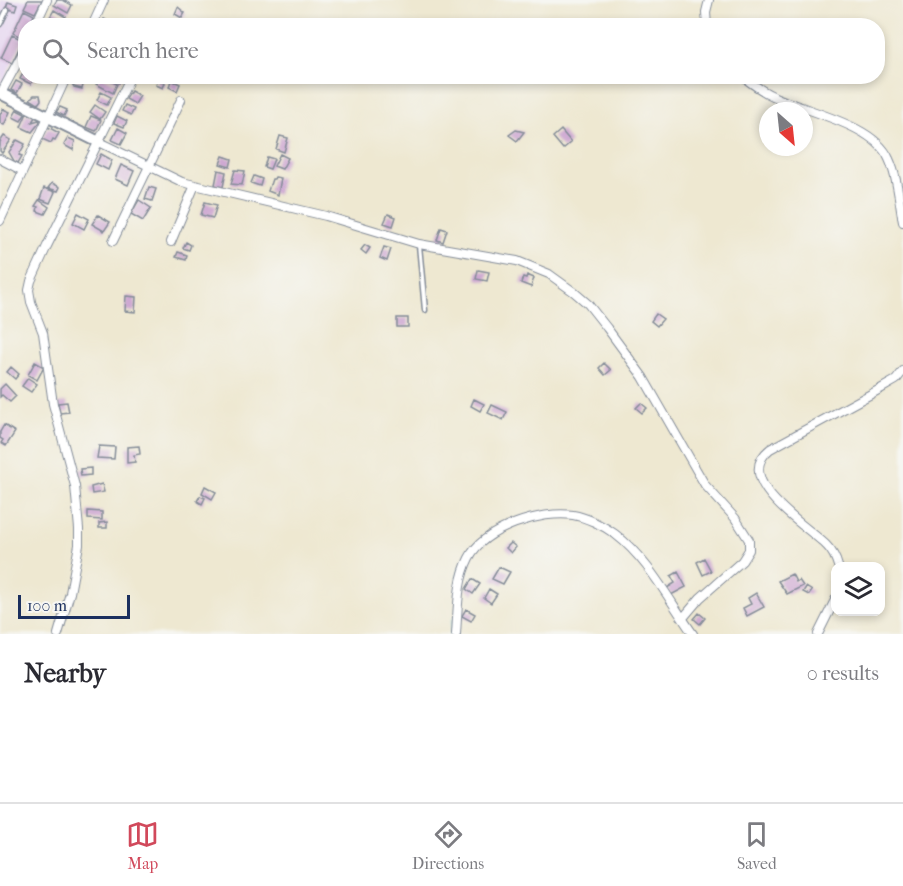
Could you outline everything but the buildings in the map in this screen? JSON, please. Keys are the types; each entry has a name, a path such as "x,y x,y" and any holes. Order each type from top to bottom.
{"street":[{"path":"39,18 47,0"},
{"path":"96,18 104,0"},
{"path":"706,18 709,0"},
{"path":"18,62 1,93 168,176 195,185 326,216 419,244 517,261 563,282 588,304 643,377 705,485 735,519 749,540 749,550 742,561 700,598 682,618"},
{"path":"0,221 63,84"},
{"path":"58,634 70,593 79,545 79,529 75,486 53,404 43,333 31,302 29,290 46,246 127,84"},
{"path":"754,84 774,97 855,129 880,146 886,152 894,171 903,222"},
{"path":"113,241 181,100"},
{"path":"0,159 23,171"},
{"path":"171,242 195,185"},
{"path":"837,562 829,547 774,501 760,475 759,462 770,449 896,380 903,371"},
{"path":"456,634 462,574 470,556 481,542 497,531 551,514 575,515 612,532 627,544 693,634"},
{"path":"818,634 831,608"}],"lane":[{"path":"0,24 7,10"},
{"path":"419,244 425,310"}],"shaded area":[{"path":"0,0 43,0 34,18 18,18 18,52 1,88"}],"waterway":[{"path":"458,578 461,566"},
{"path":"451,634 453,619"}]}
